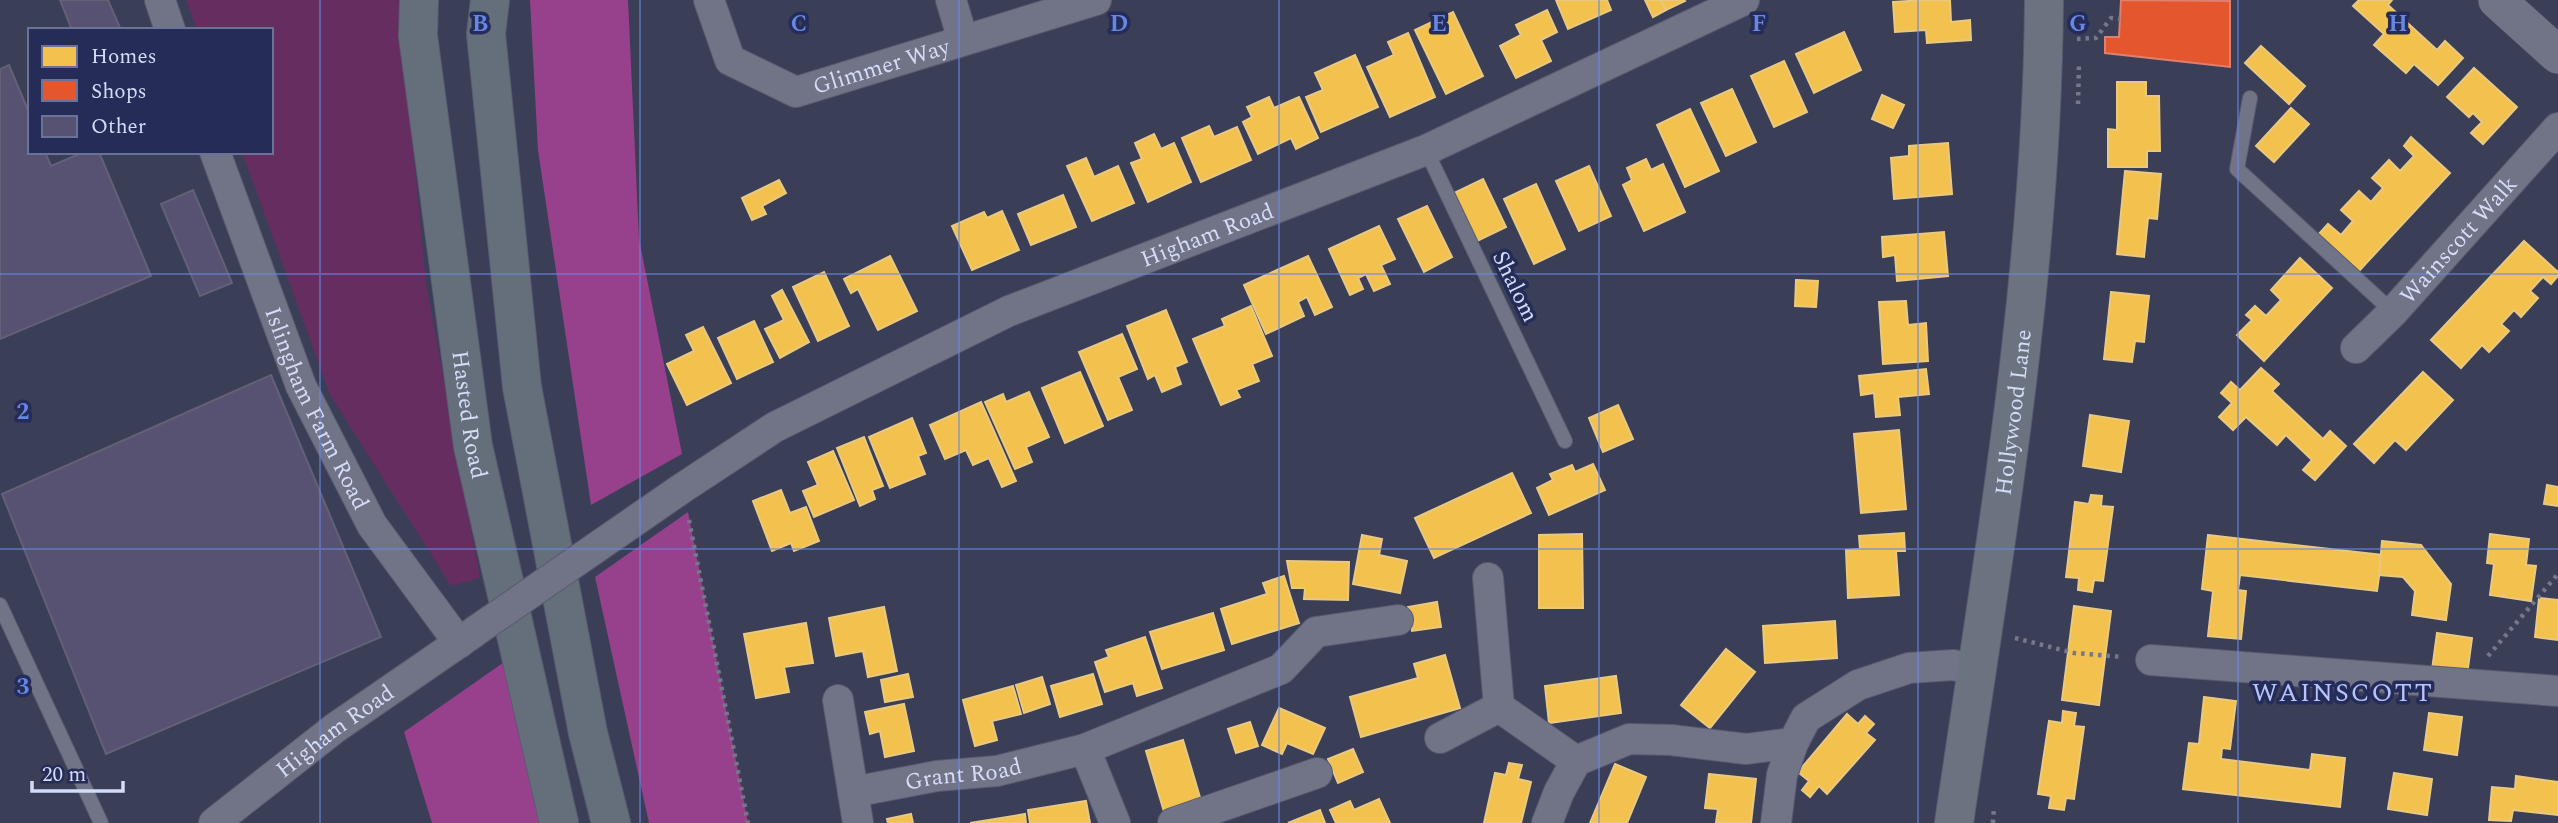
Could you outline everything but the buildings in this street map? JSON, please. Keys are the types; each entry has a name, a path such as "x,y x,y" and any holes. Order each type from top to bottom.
{"main road":[{"name":"Hasted Road","path":"419,0 418,36 473,446 559,823"},
{"path":"489,0 486,34 522,387 589,733 611,823"},
{"name":"Hollywood Lane","path":"1954,823 1983,630 2034,240 2043,110 2044,0"}],"street":[{"path":"160,0 169,28"},
{"name":"Glimmer Way","path":"709,0 730,60 796,92 1096,0"},
{"path":"951,0 963,40"},
{"name":"Higham Road","path":"214,823 335,728 775,427 1009,311 1426,150 1744,0"},
{"path":"2497,0 2558,55"},
{"name":"Wainscott Walk","path":"2356,348 2393,312 2558,128"},
{"name":"Islingham Farm Road","path":"216,154 301,386 372,525 467,637"},
{"path":"1488,578 1499,706 1576,761"},
{"name":"Grant Road","path":"853,792 937,776 997,771 1086,749 1281,668 1316,632 1398,620"},
{"path":"2151,660 2558,691"},
{"path":"1776,823 1782,775 1793,743 1806,718 1858,685 1909,668 1953,665 1977,670"},
{"path":"838,700 858,823"},
{"path":"1440,738 1499,706"},
{"path":"1547,823 1559,792 1576,761 1629,739 1671,740 1746,749 1793,743"},
{"path":"1086,749 1115,823"},
{"path":"1173,823 1317,773"}],"lane":[{"path":"2250,98 2237,169 2393,312"},
{"name":"Shalom","path":"1426,150 1565,441"},
{"path":"0,605 101,823"}],"path":[{"path":"2077,39 2096,38 2111,18 2120,19"},
{"path":"682,489 748,823"},
{"path":"2464,684 2558,574"},
{"path":"1983,630 2074,653 2151,660"}],"shaded area":[{"path":"186,0 399,0 426,282 480,578 451,586 330,395 243,154 273,154 273,28 196,28"},
{"path":"530,0 628,0 639,239 682,454 591,505 538,150"},
{"path":"688,512 748,823 649,823 595,577"},
{"path":"510,658 546,823 432,823 404,732"}],"district":[{"name":"WAINSCOTT","path":"2343,692"}]}
